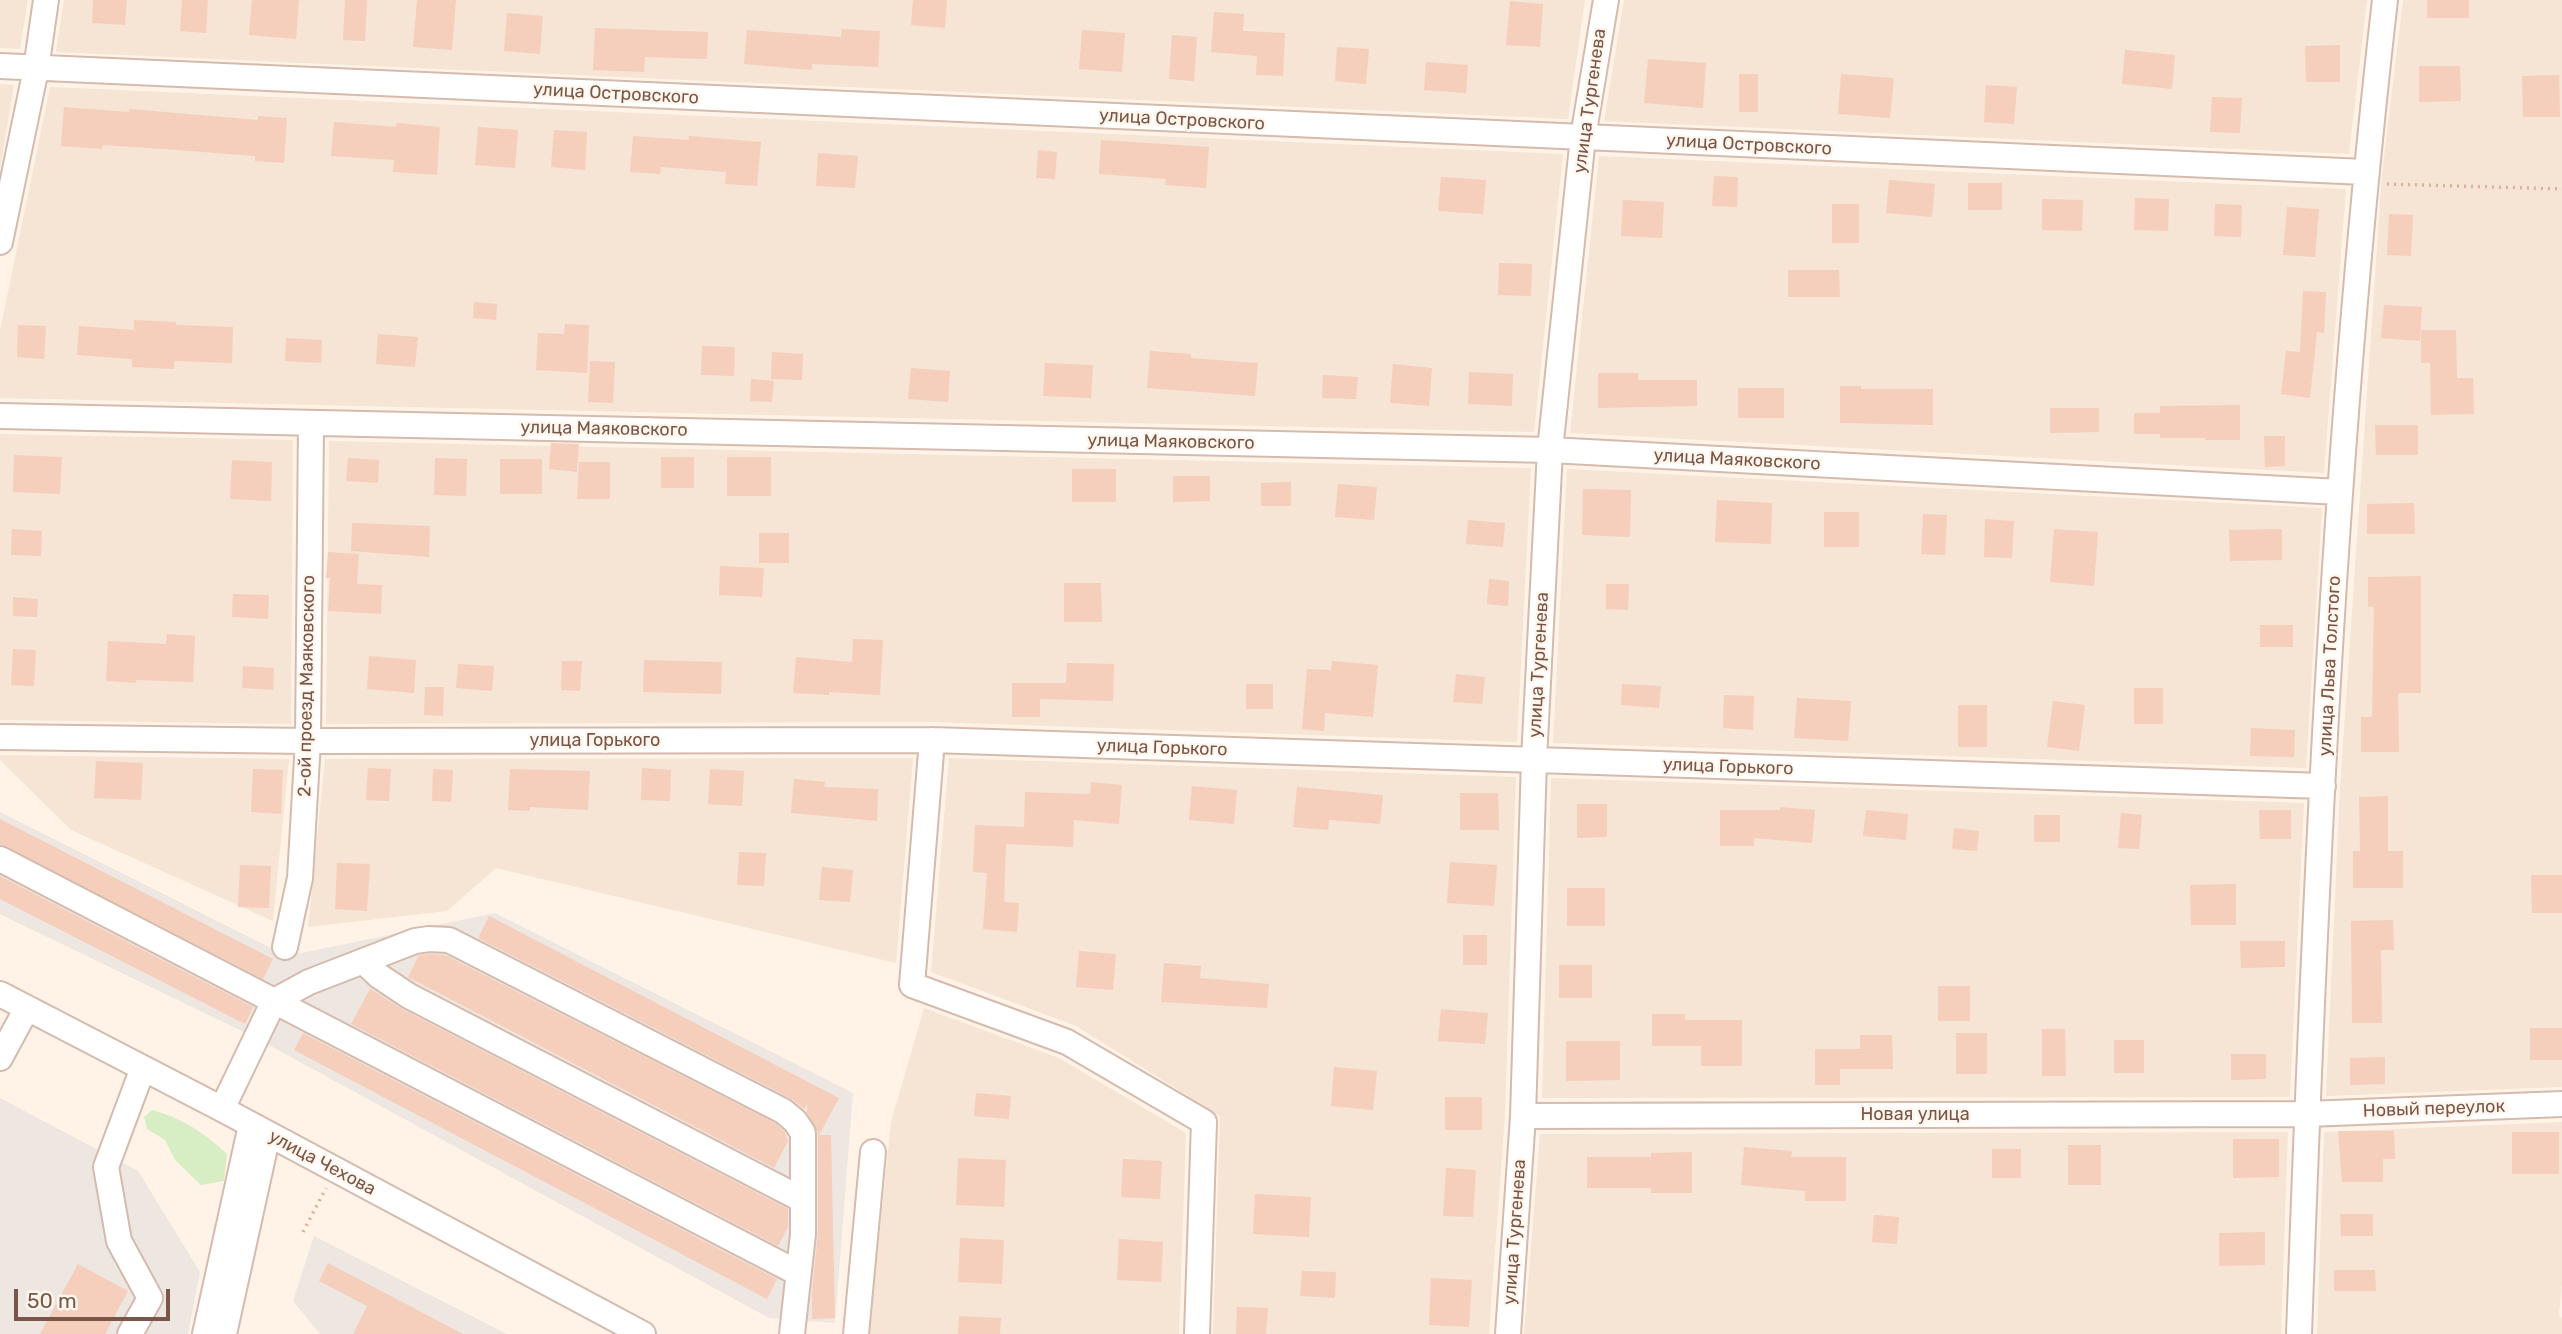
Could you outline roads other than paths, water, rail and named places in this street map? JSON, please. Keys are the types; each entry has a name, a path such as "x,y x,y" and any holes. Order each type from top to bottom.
{"street":[{"path":"0,242 36,69 46,0"},
{"name":"улица Тургенева","path":"1508,1334 1523,1116 1534,760 1550,450 1583,137 1606,0"},
{"name":"улица Льва Толстого","path":"2299,1334 2307,1114 2340,492 2364,178 2385,0"},
{"name":"улица Островского","path":"0,66 1583,137 2364,178"},
{"name":"улица Маяковского","path":"0,416 1550,450 2340,492"},
{"name":"2-ой проезд Маяковского","path":"285,947 300,878 309,741 311,423"},
{"name":"улица Горького","path":"0,737 309,741 932,740 2323,786"},
{"path":"932,740 912,985 1067,1042 1204,1122 1197,1334"},
{"path":"0,859 799,1273"},
{"path":"222,1109 274,1001 309,982 415,941 449,940 783,1111 795,1121 803,1133 803,1234 792,1334"},
{"path":"363,961 379,976 410,996 803,1200"},
{"name":"улица Чехова","path":"0,994 222,1109 643,1334"},
{"path":"0,1058 27,1008"},
{"path":"130,1334 150,1298 120,1241 106,1167 143,1069"},
{"name":"Новый переулок","path":"2307,1114 2562,1104"},
{"name":"Новая улица","path":"1523,1116 2307,1114"},
{"path":"205,1334 260,1130"},
{"path":"224,1334 260,1130"},
{"path":"856,1334 873,1152"}]}
